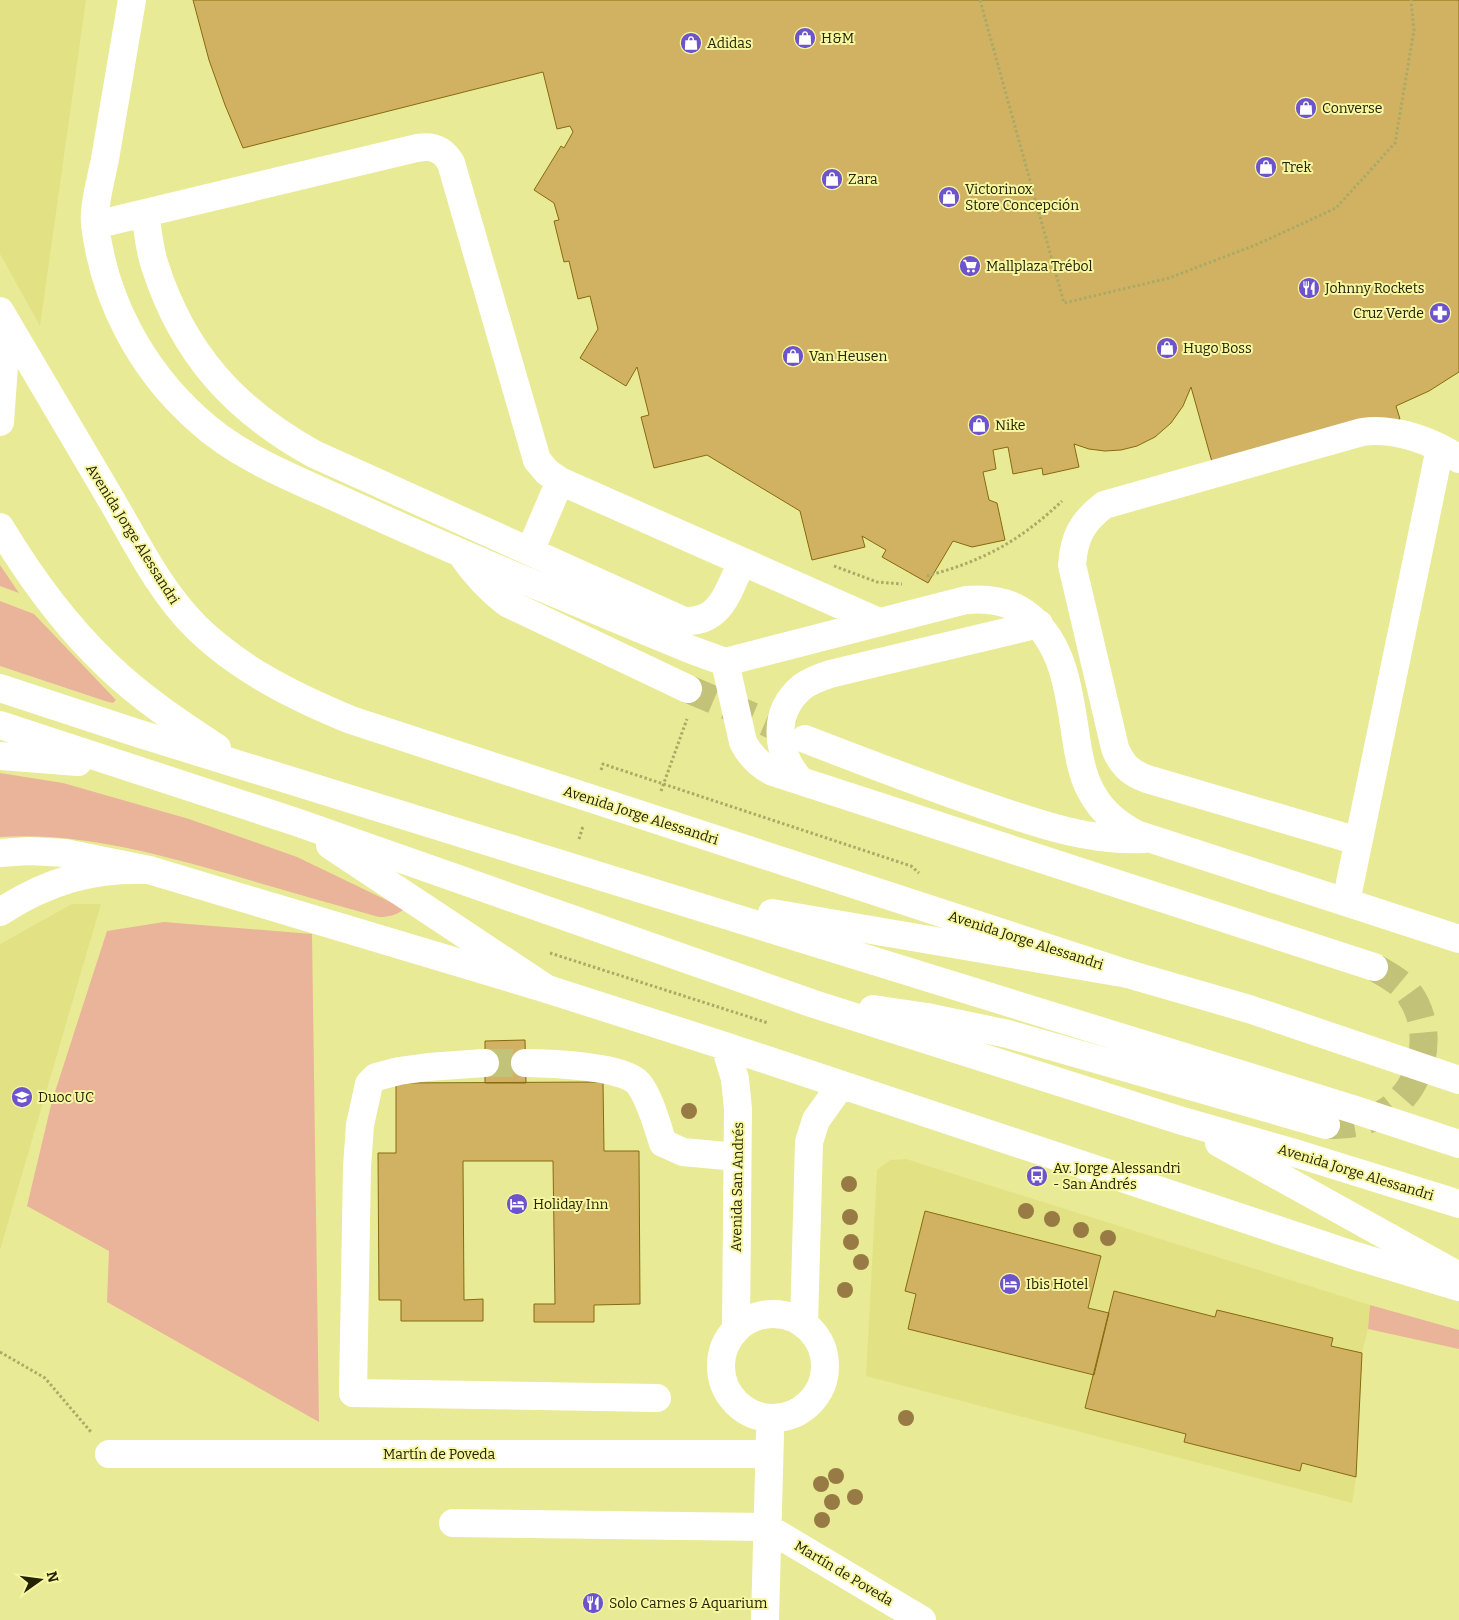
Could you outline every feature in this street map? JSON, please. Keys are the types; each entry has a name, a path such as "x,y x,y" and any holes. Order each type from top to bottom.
{"main road":[{"path":"132,0 94,220 101,258 109,286 127,330 147,363 170,393 197,420 227,443 260,462 461,554 725,662 950,603 983,598 1015,607 1039,624 1052,641 1060,659 1082,765 1091,792 1098,804 1115,821 1136,834 1459,939"},
{"path":"95,225 422,147 437,148 446,154 451,163 537,460 547,472 560,481 878,622"},
{"path":"145,213 154,264 167,299 184,333 204,364 228,391 254,415 282,436 314,454 684,621 695,622 706,619 715,612 722,604 742,562"},
{"name":"Avenida Jorge Alessandri","path":"0,311 148,562 178,607 196,626 224,650 288,693 351,720 1128,974 1249,1009 1459,1080"},
{"path":"0,328 4,366 0,422"},
{"path":"1346,902 1358,842 1449,454 1401,433 1376,429 1104,505 1092,515 1076,539 1072,565 1115,748 1126,768 1146,779 1358,842"},
{"path":"530,551 560,481"},
{"path":"0,527 46,596 108,666 156,706 245,766"},
{"path":"461,554 482,581 507,603 688,689"},
{"path":"801,781 787,763 780,733 782,718 787,706 803,687 816,679 830,674 1039,624"},
{"path":"725,662 739,730 747,751 763,767 1374,968"},
{"path":"0,688 137,733 1356,1110 1459,1144"},
{"name":"Avenida Jorge Alessandri","path":"0,725 296,822 814,1004 1179,1120 1315,1159 1459,1204"},
{"path":"805,739 946,793 1028,820 1082,835 1105,839 1151,839"},
{"path":"0,756 134,769"},
{"path":"296,822 547,989"},
{"path":"0,852 29,850 65,852 149,870 547,989 726,1046 1356,1256 1459,1287"},
{"path":"0,912 29,894 73,877 123,869 149,870"},
{"path":"664,895 1128,974"},
{"path":"814,1004 927,1017 1008,1034 1326,1125"},
{"name":"Avenida San Andrés","path":"726,1046 737,1094 736,1329"},
{"path":"485,1063 399,1071 376,1077 369,1084 360,1125 357,1167 353,1394 657,1398"},
{"path":"525,1063 550,1063 620,1072 637,1082 645,1097 663,1144 682,1152 737,1157"},
{"path":"804,1324 809,1142 816,1120 841,1085"},
{"path":"1179,1120 1459,1276"},
{"path":"769,1314 793,1317 804,1324 818,1339 822,1349 825,1371 822,1384 816,1396 797,1412 784,1417 771,1418 756,1415 743,1408 732,1398 725,1385 722,1370 722,1355 736,1329 746,1321 757,1316 769,1314"},
{"path":"765,1620 766,1527 771,1418"},
{"name":"Martín de Poveda","path":"109,1454 769,1454"},
{"path":"452,1523 766,1527"},
{"name":"Martín de Poveda","path":"766,1527 922,1620"}],"path":[{"path":"980,0 1064,303 1169,278 1258,244 1336,208 1395,143 1414,30 1411,0"},
{"path":"924,578 978,559 998,548 1040,521 1066,496"},
{"path":"831,565 877,582 906,584"},
{"path":"660,792 669,769"},
{"path":"0,1352 45,1378 109,1454"}],"shaded area":[{"path":"0,0 86,0 40,326 0,254"},
{"path":"0,565 19,593 0,586"},
{"path":"0,601 34,614 116,700 113,703 105,701 0,666"},
{"path":"0,773 63,783 189,819 297,857 405,909 393,915 379,917 229,874 116,846 58,838 0,837"},
{"name":"Duoc UC","path":"72,904 101,904 0,1250 0,944"},
{"path":"164,922 312,934 319,1422 107,1302 109,1251 27,1206 52,1101 107,931"},
{"path":"906,1159 1370,1305 1368,1329 1362,1353 1356,1477 1352,1503 866,1376 877,1170 890,1160"},
{"path":"1370,1305 1459,1330 1459,1349 1368,1329"}],"building":[{"path":"193,0 1459,0 1459,372 1429,391 1396,406 1400,419 1214,469 1191,387 1183,406 1171,423 1155,437 1137,446 1105,451 1089,449 1074,444 1079,467 1043,475 1042,468 1013,474 1008,447 993,450 996,469 983,472 989,500 997,503 1005,540 972,547 953,541 928,583 882,557 886,550 862,536 865,547 812,560 800,511 707,455 654,468 641,417 649,415 637,367 626,386 580,358 598,329 590,296 578,299 569,261 564,262 554,221 559,220 554,203 534,190 561,146 564,148 573,132 570,126 557,129 543,72 243,148 209,60"},
{"path":"525,1040 526,1083 485,1083 485,1041"},
{"path":"603,1082 604,1151 639,1151 640,1304 594,1305 594,1322 534,1322 534,1304 555,1304 553,1161 463,1161 464,1300 483,1299 483,1321 401,1321 401,1300 379,1300 378,1153 396,1153 396,1083"},
{"path":"925,1211 1101,1256 1088,1308 1109,1313 1094,1375 908,1329 916,1294 905,1291"},
{"path":"1114,1291 1215,1317 1217,1310 1333,1338 1331,1346 1362,1353 1356,1477 1302,1463 1300,1471 1184,1442 1186,1434 1085,1408"}],"tunnel":[{"path":"688,689 801,737"},
{"path":"1326,1125 1355,1123 1369,1120 1382,1114 1396,1104 1408,1091 1422,1059 1424,1041 1417,1007 1401,984 1374,967"},
{"path":"485,1063 525,1063"}],"place":[{"name":"H&M","path":"805,38"},
{"name":"Adidas","path":"691,43"},
{"name":"Converse","path":"1306,108"},
{"name":"Trek","path":"1266,167"},
{"name":"Zara","path":"832,179"},
{"name":"Victorinox Store Concepción","path":"949,197"},
{"name":"Mallplaza Trébol","path":"970,266"},
{"name":"Johnny Rockets","path":"1309,288"},
{"name":"Cruz Verde","path":"1440,313"},
{"name":"Hugo Boss","path":"1167,348"},
{"name":"Van Heusen","path":"793,356"},
{"name":"Nike","path":"979,425"},
{"name":"Duoc UC","path":"22,1097"},
{"name":"Av. Jorge Alessandri - San Andrés","path":"1037,1176"},
{"name":"Holiday Inn","path":"517,1204"},
{"name":"Ibis Hotel","path":"1010,1284"},
{"name":"Solo Carnes & Aquarium","path":"593,1603"}]}
